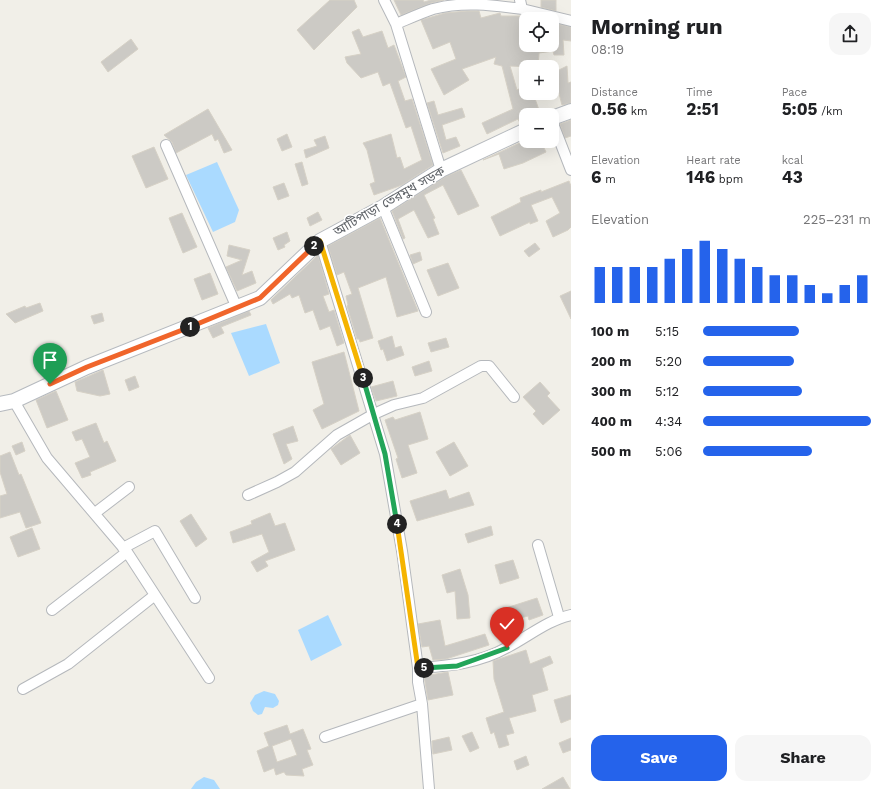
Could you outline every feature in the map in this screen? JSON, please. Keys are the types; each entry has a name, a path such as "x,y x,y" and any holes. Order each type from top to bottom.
{"main road":[{"path":"559,116 571,111"},
{"name":"আটিপাড়া তেরমুখ সড়ক","path":"0,404 14,401 87,367 260,298 320,241 384,207 441,170 519,133"}],"street":[{"path":"384,0 396,24 441,170"},
{"path":"396,24 433,9 477,3 521,5 571,20"},
{"path":"559,138 571,170"},
{"path":"166,145 237,308"},
{"path":"384,207 426,312"},
{"path":"320,241 385,454 396,514 418,668 418,682 422,704 429,789"},
{"path":"248,495 295,472 337,435 374,414 394,405 423,398 481,366 489,366 514,396"},
{"path":"14,401 47,458 125,550 210,678"},
{"path":"95,513 129,487"},
{"path":"52,610 125,550 150,532 155,531 195,598"},
{"path":"538,545 559,617"},
{"path":"23,689 42,680 68,664 155,595"},
{"path":"418,668 457,666 482,658 507,648 559,617 571,615"},
{"path":"325,737 422,704"}],"water":[{"path":"217,162 239,210 235,222 213,232 186,175"},
{"path":"266,324 280,363 249,376 231,333"},
{"path":"328,615 342,645 311,661 298,630"},
{"path":"264,691 275,694 279,701 278,705 273,708 265,707 262,714 258,715 253,711 250,703 255,695"},
{"path":"204,777 214,780 220,789 191,789 196,782"}],"building":[{"path":"330,0 354,0 357,7 314,50 297,30"},
{"path":"394,0 423,0 424,2 431,0 444,0 431,3 401,15"},
{"path":"541,0 556,0 556,11 541,7"},
{"path":"479,11 481,18 500,13 501,16 519,16 519,52 546,52 539,53 538,60 519,60 519,66 510,66 517,90 519,89 519,100 535,100 538,108 519,108 519,121 518,119 487,134 482,123 513,109 502,66 494,64 496,57 462,69 469,80 444,95 431,69 456,59 450,42 433,49 421,20 445,13"},
{"path":"559,24 571,27 571,41 563,40 564,55 554,55 553,52 559,52"},
{"path":"359,29 363,37 382,31 388,48 394,45 406,77 398,81 405,101 412,99 433,165 402,185 374,195 370,184 375,182 367,150 363,143 391,134 397,158 400,157 404,169 422,160 411,126 406,128 390,83 383,86 378,72 361,78 347,63 345,57 361,54 352,32"},
{"path":"131,39 138,49 108,72 101,62"},
{"path":"567,66 568,83 571,82 571,103 562,105 559,94 559,70"},
{"path":"434,101 438,115 462,108 465,117 442,125 446,140 456,137 460,146 443,153 427,103"},
{"path":"208,109 232,150 224,153 218,139 215,141 212,134 176,153 172,142 164,135"},
{"path":"571,120 571,136 565,138 560,124"},
{"path":"287,134 292,147 282,151 277,139"},
{"path":"325,136 329,148 306,158 304,150 317,146 314,140"},
{"path":"519,143 519,148 544,148 546,152 523,163 504,169 499,154 483,160"},
{"path":"154,147 168,179 146,188 132,156"},
{"path":"302,162 308,184 302,186 295,164"},
{"path":"461,170 479,206 458,215 443,185 424,195 435,218 433,219 439,234 428,238 414,210 398,219 405,238 403,239 392,211 445,177"},
{"path":"569,181 571,186 571,227 568,230 553,237 546,221 560,213 552,197 531,205 538,221 530,224 530,222 500,236 491,217 521,202 520,198 541,190 541,192"},
{"path":"284,183 289,196 278,200 273,187"},
{"path":"318,212 322,220 310,226 307,218"},
{"path":"182,213 197,247 183,253 169,218"},
{"path":"380,218 418,311 397,317 386,277 358,288 373,338 360,342 359,339 357,339 347,306 346,296 352,294 344,272 337,275 328,246"},
{"path":"287,232 290,241 284,245 285,247 278,250 273,238"},
{"path":"535,243 540,249 529,257 524,251"},
{"path":"229,245 250,250 242,275 252,271 256,283 237,291 226,267 242,260 227,256"},
{"path":"420,252 422,260 413,264 410,255"},
{"path":"318,255 329,294 323,296 329,312 334,310 344,343 337,346 330,326 320,330 313,310 305,313 299,295 292,298 290,294 273,304 271,300"},
{"path":"448,263 459,288 438,296 427,270"},
{"path":"210,273 218,294 202,300 194,279"},
{"path":"571,291 571,319 560,296"},
{"path":"40,303 43,311 15,323 6,314 25,306 26,308"},
{"path":"249,311 251,315 221,327 224,333 213,338 208,328"},
{"path":"102,313 104,321 94,324 91,316"},
{"path":"392,336 395,348 401,346 404,355 387,361 383,349 381,350 378,341"},
{"path":"446,338 449,347 431,352 428,343"},
{"path":"344,352 359,411 322,429 313,410 324,404 312,362"},
{"path":"429,361 432,371 415,376 412,367"},
{"path":"103,370 110,394 100,396 77,391 75,382"},
{"path":"135,376 139,387 129,391 125,380"},
{"path":"393,381 397,396 376,401 371,387"},
{"path":"540,382 550,393 547,396 560,410 543,425 533,414 536,411 523,397"},
{"path":"56,391 68,420 47,428 36,400"},
{"path":"420,412 428,439 408,445 417,473 402,478 396,459 398,458 385,420 393,417 395,420"},
{"path":"96,423 104,443 107,441 116,461 90,472 91,475 82,478 75,463 90,457 82,439 76,441 72,432"},
{"path":"293,426 298,441 286,444 292,459 284,464 273,434"},
{"path":"350,435 360,453 341,465 331,449"},
{"path":"22,442 25,451 16,455 12,446"},
{"path":"454,442 468,466 450,476 436,452"},
{"path":"10,452 19,475 21,474 41,523 26,528 20,512 0,518 0,496 7,494 0,472 0,456"},
{"path":"446,490 449,499 469,492 474,505 417,521 410,501"},
{"path":"270,513 275,526 285,523 295,550 265,561 268,566 257,572 251,562 269,552 262,534 233,543 230,532 252,524 251,521"},
{"path":"191,514 207,539 196,547 180,521"},
{"path":"491,526 493,535 468,543 465,534"},
{"path":"32,528 40,549 18,557 10,537"},
{"path":"513,560 519,578 500,584 495,565"},
{"path":"460,569 468,595 470,618 457,619 455,591 447,593 442,575"},
{"path":"537,598 543,615 529,620 528,616 509,621 506,608"},
{"path":"440,620 445,646 485,634 489,645 446,659 433,660 429,646 422,647 418,624"},
{"path":"526,650 530,664 550,656 553,663 542,668 548,690 532,695 536,711 509,718 514,733 506,735 509,745 499,748 494,732 491,734 486,718 504,712 494,679 493,661"},
{"path":"448,672 453,695 428,700 424,676"},
{"path":"571,695 571,719 561,723 554,700"},
{"path":"287,725 290,734 303,729 311,749 307,750 313,765 302,769 304,776 286,775 284,772 276,775 274,768 264,772 257,751 269,746 264,733","holes":["291,739 297,755 277,762 272,746"]},
{"path":"472,732 479,748 470,752 462,736"},
{"path":"449,737 452,750 433,754 432,741"},
{"path":"571,738 571,750 563,753 559,743"},
{"path":"526,756 529,765 517,770 514,761"},
{"path":"563,777 570,789 542,789"}],"route":[{"path":"50,384 87,367 260,298 320,241 385,454 402,551 418,668 457,666 507,648"}]}
